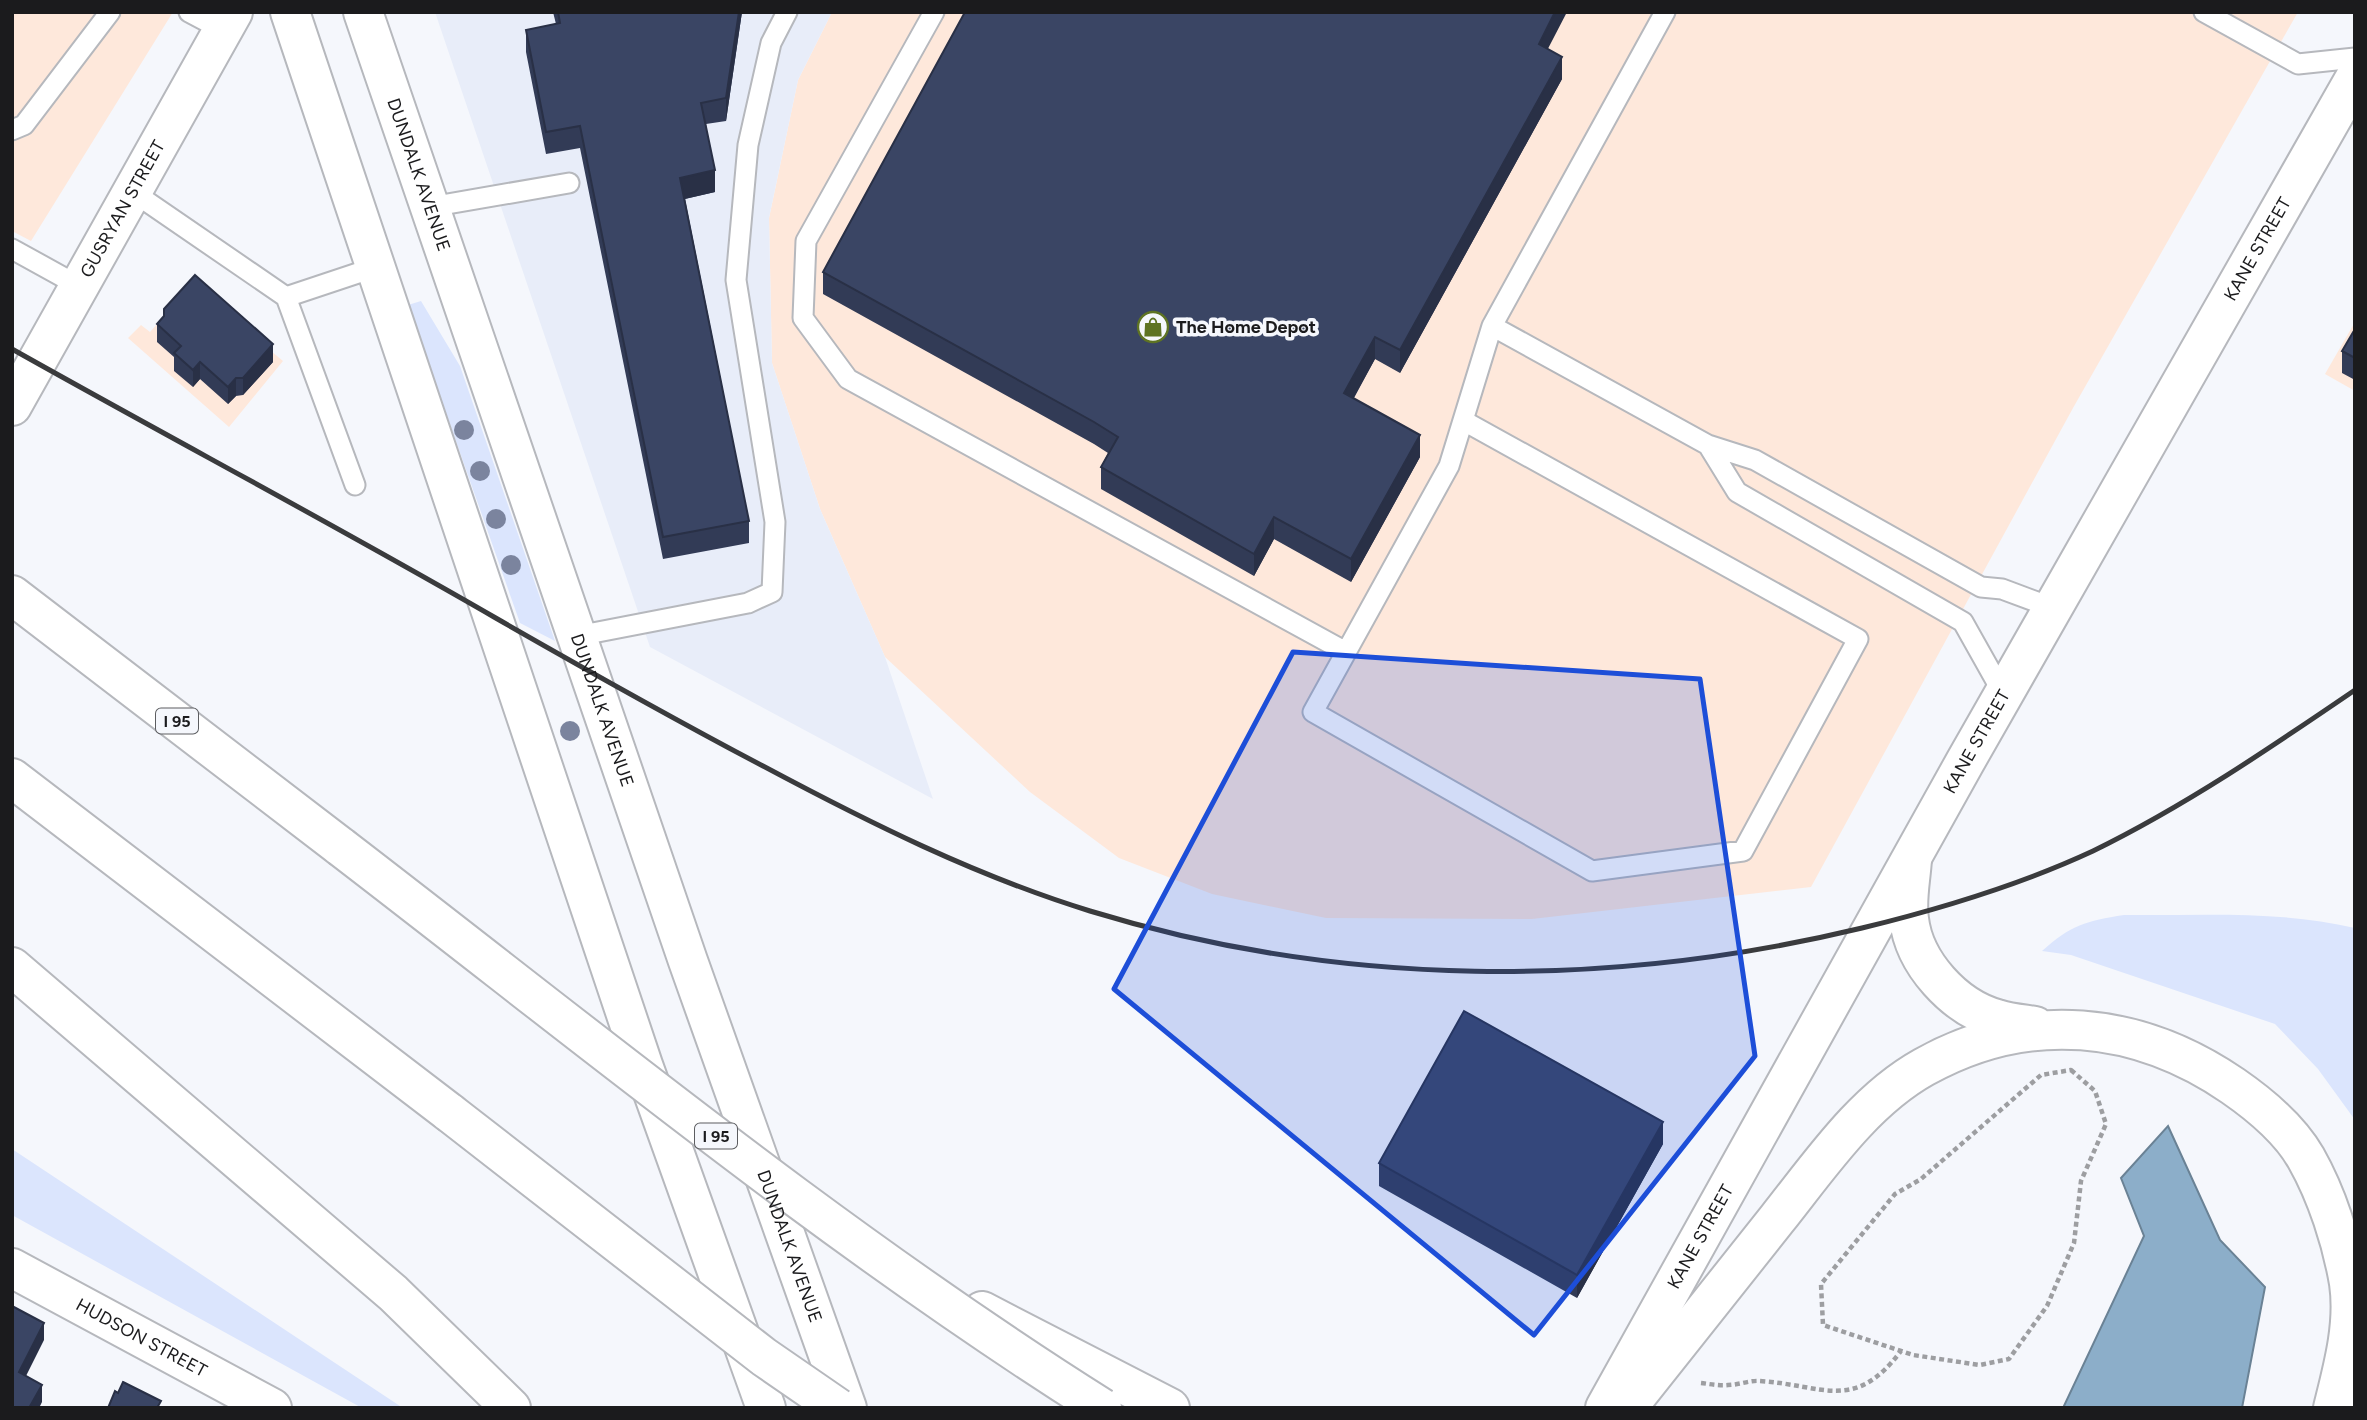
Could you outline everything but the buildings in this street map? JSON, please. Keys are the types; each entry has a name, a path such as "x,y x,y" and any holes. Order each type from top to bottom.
{"main road":[{"path":"290,12 643,1065 766,1408"},
{"name":"DUNDALK AVENUE","path":"363,12 688,961 847,1408"},
{"name":"GUSRYAN STREET","path":"12,406 228,21"},
{"name":"KANE STREET","path":"1605,1408 2053,608 2355,78"},
{"name":"I 95","path":"13,595 839,1231 1007,1348 1102,1408"},
{"path":"12,778 764,1357 838,1408"},
{"path":"1912,859 1908,917 1915,950 1936,977 1968,1007 1996,1019 2047,1028 2103,1030 2151,1042 2205,1067 2259,1104 2305,1157 2333,1221 2349,1285 2347,1350 2333,1408"},
{"path":"12,967 393,1293 512,1408"},
{"path":"1627,1408 1839,1141 1883,1096 1924,1066 1980,1043 2047,1028"},
{"path":"839,1231 1018,1332 1170,1408"},
{"name":"HUDSON STREET","path":"12,1268 272,1408"}],"lane":[{"path":"12,130 24,125 110,12"},
{"path":"189,12 228,21"},
{"path":"577,636 748,603 772,592 775,522 736,280 748,145 771,43 787,12"},
{"path":"934,12 806,241 803,318 848,379 1346,652"},
{"path":"1464,421 1858,639 1743,851 1592,871 1313,712 1450,466 1492,326 1665,12"},
{"path":"2204,12 2298,64 2355,58"},
{"path":"430,207 569,183"},
{"path":"133,191 286,297 355,485"},
{"path":"12,249 79,286"},
{"path":"286,297 376,267"},
{"path":"1492,326 1708,445 1755,460 1981,587 2002,589 2053,608"},
{"path":"1708,445 1737,492 1963,622 2004,695"}],"path":[{"path":"2071,1070 2095,1091 2106,1124 2081,1181 2074,1243 2047,1306 2009,1359 1980,1366 1901,1351 1823,1325 1821,1284 1895,1194 1921,1179 2041,1075 2071,1070"},
{"path":"1701,1383 1727,1385 1757,1381 1816,1390 1860,1389 1888,1367 1901,1351"}],"highlighted area":[{"path":"1293,652 1700,679 1755,1056 1534,1335 1114,989"}],"shaded area":[{"path":"12,12 173,12 31,241 12,231"},
{"path":"435,12 832,12 798,80 769,218 772,363 820,509 885,657 933,799 650,647"},
{"path":"832,12 2298,12 2073,408 1811,887 1532,919 1326,918 1212,894 1119,858 1030,792 885,657 820,509 772,363 769,218 798,80"},
{"path":"192,285 283,361 229,427 128,338 141,325 150,332"},
{"path":"421,301 460,366 555,641 520,623 408,305"},
{"path":"2355,322 2355,391 2325,374"},
{"path":"2124,915 2269,916 2355,928 2355,1120 2318,1069 2275,1024 2071,955 2042,951 2062,935 2080,926"},
{"path":"2168,1126 2220,1240 2265,1287 2242,1408 2063,1408 2144,1236 2121,1178"},
{"path":"12,1149 403,1408 362,1408 12,1215"}],"railway":[{"path":"12,349 661,711 883,827 964,865 1090,911 1185,936 1281,955 1378,966 1475,971 1572,970 1670,962 1766,948 1862,928 1979,895 2037,875 2093,851 2194,796 2355,690"}],"place":[{"name":"The Home Depot","path":"1153,327"}]}
